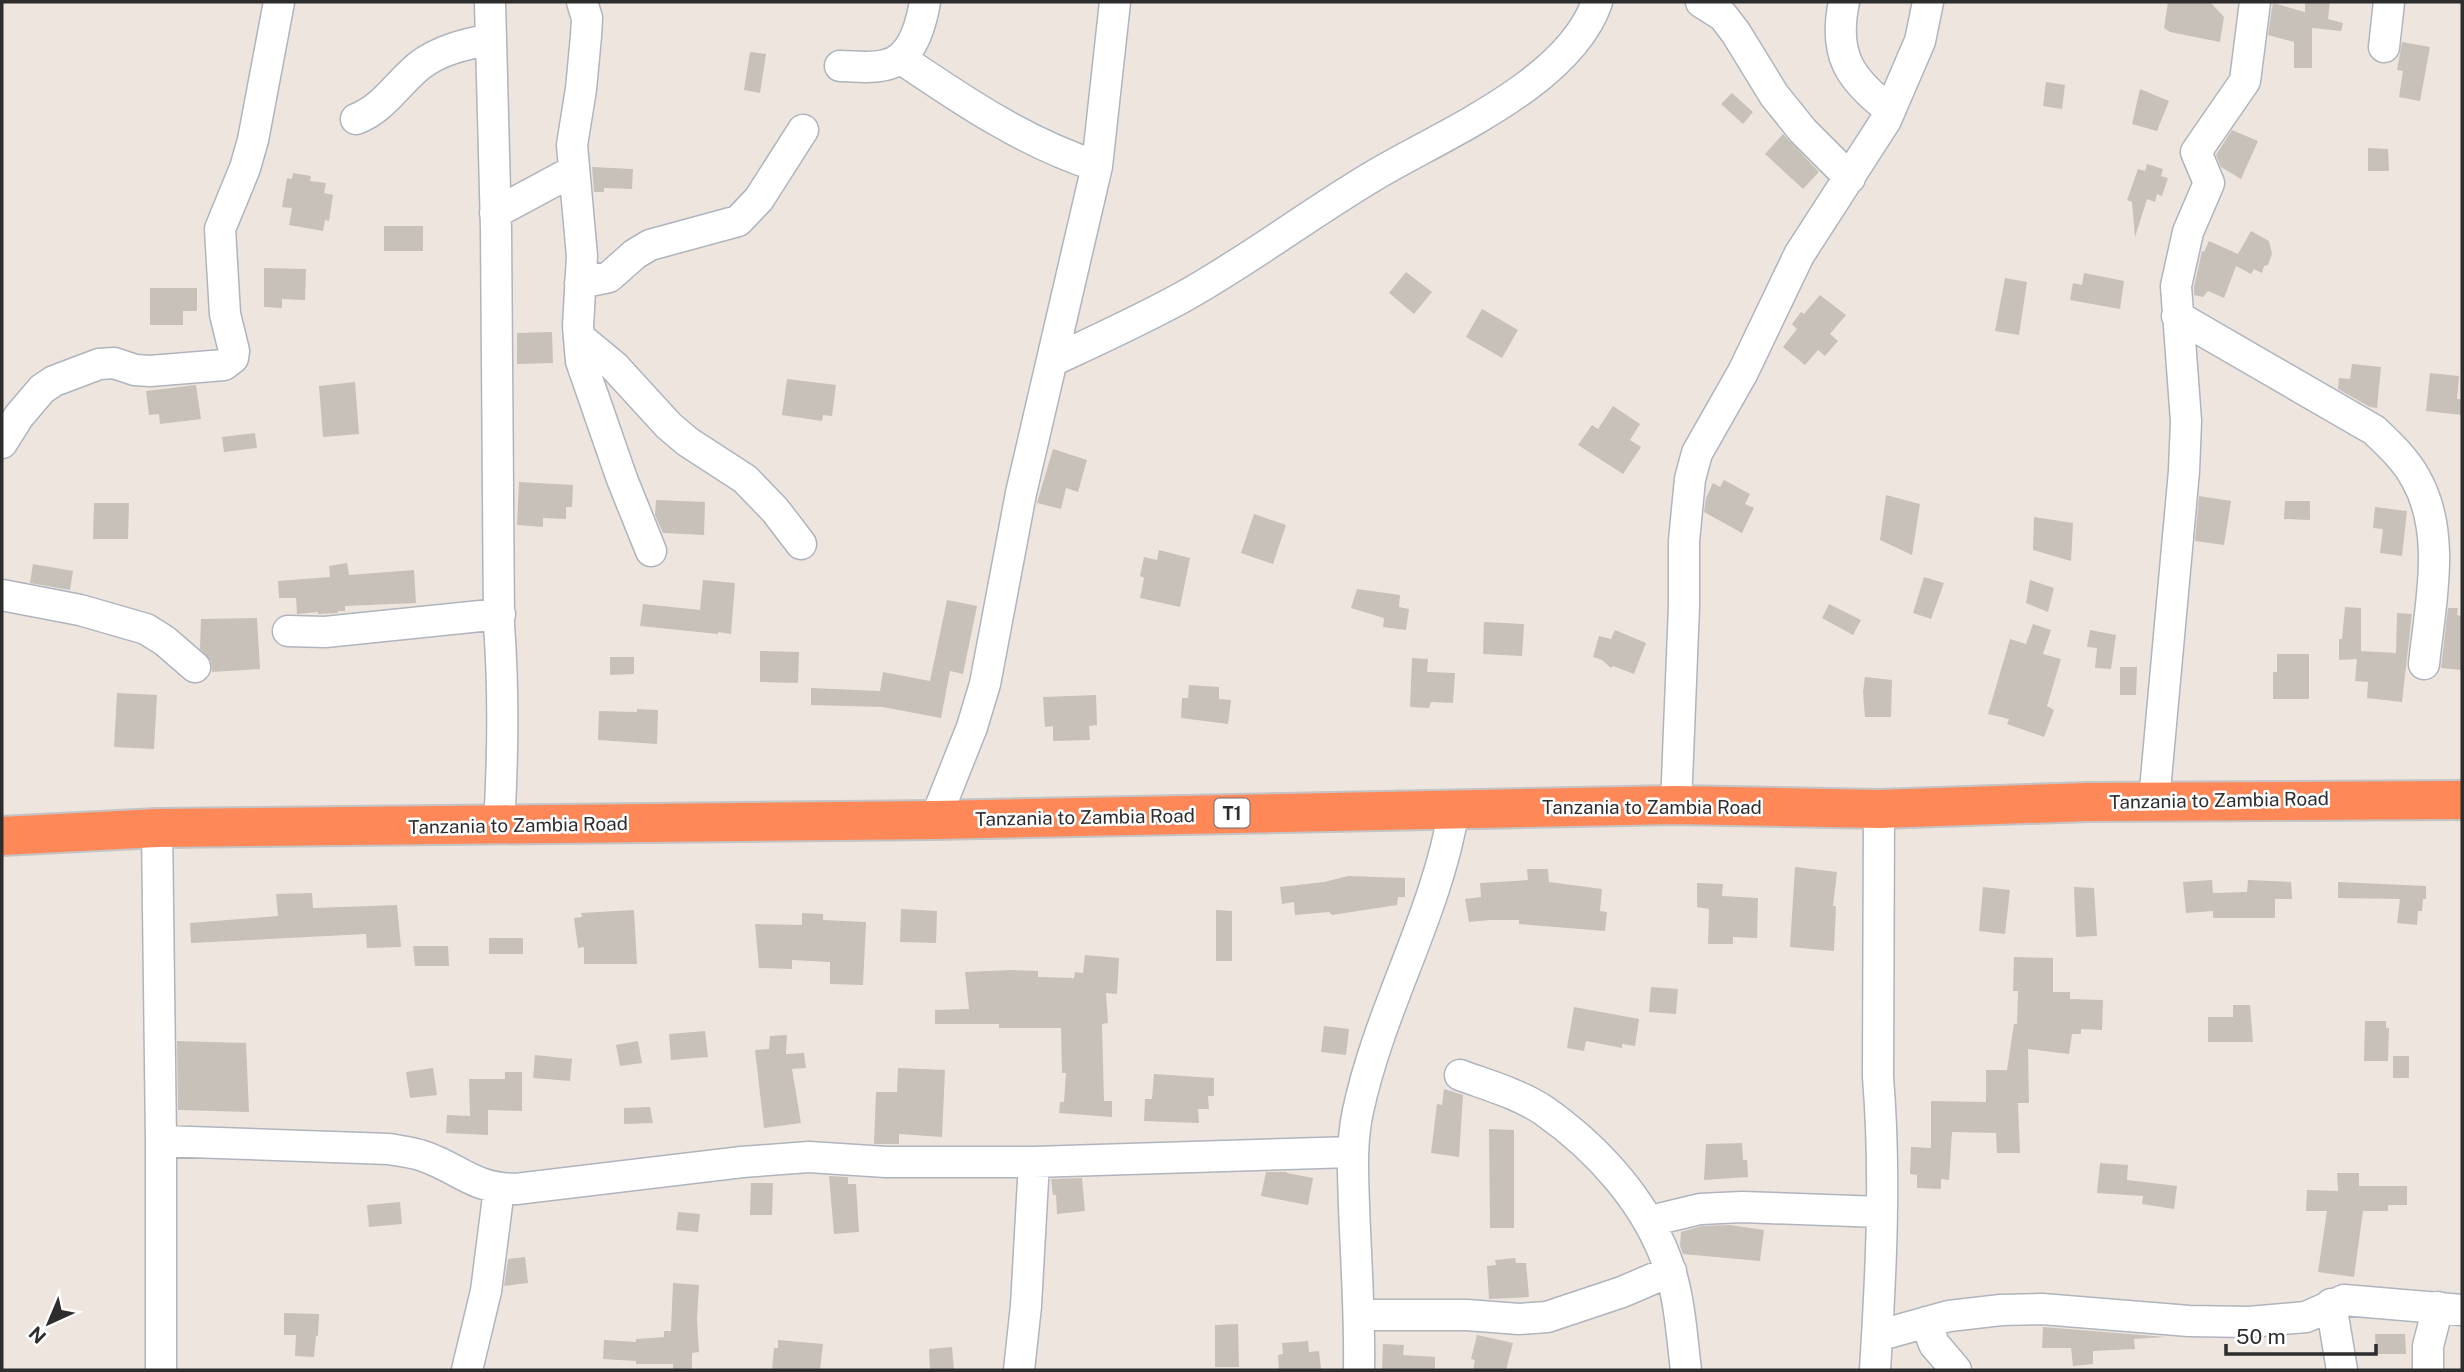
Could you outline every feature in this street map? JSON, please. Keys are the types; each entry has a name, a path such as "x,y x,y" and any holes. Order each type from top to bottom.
{"highway":[{"name":"Tanzania to Zambia Road","path":"2,836 157,828 935,820 1454,809 1676,806 1879,809 2154,801 2462,800"}],"street":[{"path":"2,443 19,416 42,389 64,376 109,362 135,370 150,371 224,365 233,358 234,351 225,314 220,229 245,168 253,140 279,2"},
{"path":"491,2 499,614 503,685 499,825"},
{"path":"582,2 587,18 581,89 572,145 582,256 579,337 581,361 622,479 652,551"},
{"path":"840,66 887,65 900,58 911,47 923,17 925,2"},
{"path":"935,820 972,727 985,684 1021,494 1097,166 1115,2"},
{"path":"1052,361 1182,298 1374,176 1498,106 1561,55 1578,36 1597,2"},
{"path":"1700,2 1723,16 1774,95 1803,131 1850,178"},
{"path":"1844,2 1839,32 1841,49 1851,71 1868,94 1890,110"},
{"path":"1676,806 1684,541 1690,478 1697,453 1743,372 1799,256 1890,110 1920,41 1928,2"},
{"path":"2154,801 2184,471 2186,421 2176,286 2188,232 2209,183 2196,152 2245,81 2255,2"},
{"path":"2384,47 2389,2"},
{"path":"356,119 370,114 416,68 428,60 460,46 491,39"},
{"path":"900,58 1028,139 1063,155 1097,166"},
{"path":"580,283 609,277 635,254 650,245 737,221 759,199 803,131"},
{"path":"495,213 573,171"},
{"path":"2177,316 2374,430 2399,454 2417,480 2428,507 2434,548 2424,664"},
{"path":"579,337 614,366 669,426 688,442 746,479 775,510 801,544"},
{"path":"2,595 80,610 146,629 195,667"},
{"path":"288,631 336,631 499,614"},
{"path":"1359,1370 1360,1315 1352,1152 1358,1112 1376,1044 1394,993 1418,939 1448,847 1454,809"},
{"path":"1875,1370 1881,1212 1879,809"},
{"path":"157,828 161,1370"},
{"path":"1460,1075 1542,1109 1615,1174 1650,1221 1671,1271 1686,1370"},
{"path":"161,1141 389,1149 421,1155 474,1182 499,1189 808,1157 886,1162 1034,1162 1352,1152"},
{"path":"1019,1370 1026,1306 1034,1162"},
{"path":"467,1370 486,1291 499,1189"},
{"path":"1650,1221 1700,1209 1742,1207 1881,1212"},
{"path":"1360,1315 1467,1315 1519,1319 1547,1317 1622,1292 1671,1271"},
{"path":"1877,1336 1949,1316 2001,1310 2042,1309 2189,1321 2278,1321 2306,1317 2344,1300 2450,1308 2428,1346 2428,1370"},
{"path":"2331,1304 2342,1370"},
{"path":"1926,1322 1934,1344 1956,1370"}],"building":[{"path":"2168,2 2210,2 2224,17 2220,42 2170,32 2164,28"},
{"path":"2305,2 2330,2 2328,19 2343,23 2341,31 2312,28 2312,68 2294,68 2294,42 2268,35 2272,8 2273,3 2305,12"},
{"path":"2402,42 2430,47 2420,101 2399,97 2403,71 2397,70"},
{"path":"750,52 766,54 760,93 744,90"},
{"path":"2046,82 2065,85 2062,109 2043,106"},
{"path":"2140,89 2169,101 2157,131 2132,124"},
{"path":"1732,93 1753,112 1743,124 1721,104"},
{"path":"2232,130 2258,141 2241,179 2221,167 2216,155"},
{"path":"1783,134 1819,172 1803,189 1765,154"},
{"path":"2368,148 2388,149 2389,171 2368,171"},
{"path":"2147,164 2163,169 2161,176 2168,178 2162,196 2157,194 2155,202 2147,199 2135,237 2132,202 2127,200 2138,169 2145,171"},
{"path":"592,167 633,169 632,189 604,188 604,192 594,192"},
{"path":"293,173 311,176 310,181 326,183 324,193 333,195 329,221 325,220 323,231 289,225 292,208 282,207 287,178 292,179"},
{"path":"384,226 423,226 423,251 384,251"},
{"path":"2251,231 2269,241 2272,254 2262,273 2254,269 2251,274 2236,266 2224,298 2208,291 2203,297 2194,295 2202,251 2204,252 2209,241 2238,254"},
{"path":"264,268 306,269 305,300 282,299 282,308 264,307"},
{"path":"1406,272 1432,292 1414,314 1389,293"},
{"path":"2084,273 2124,281 2120,309 2070,300 2073,283 2082,285"},
{"path":"2005,278 2027,282 2019,335 1995,331"},
{"path":"150,288 197,288 197,311 183,311 183,325 150,325"},
{"path":"1820,295 1846,315 1830,334 1838,341 1825,356 1818,350 1805,365 1783,347 1797,329 1792,324"},
{"path":"1482,309 1518,330 1502,358 1466,337"},
{"path":"552,332 553,363 517,364 517,333"},
{"path":"2352,364 2381,367 2377,408 2370,407 2338,389 2339,378 2350,379"},
{"path":"2430,373 2459,376 2457,399 2462,399 2462,415 2426,411"},
{"path":"787,379 836,385 832,416 823,415 822,421 782,415"},
{"path":"355,382 359,434 323,437 319,386"},
{"path":"196,385 201,419 160,424 159,414 149,415 146,391"},
{"path":"1613,406 1640,424 1630,440 1641,447 1623,474 1578,445 1592,425 1598,429"},
{"path":"255,433 257,448 224,452 222,437"},
{"path":"1053,449 1087,460 1078,492 1066,488 1061,509 1037,503"},
{"path":"1724,480 1750,494 1745,504 1754,508 1742,533 1704,512 1706,498 1713,483 1720,487"},
{"path":"519,482 573,485 572,507 566,507 566,519 543,518 543,527 517,525"},
{"path":"1886,495 1920,504 1912,555 1880,540"},
{"path":"2199,496 2231,501 2224,545 2195,541"},
{"path":"656,500 705,502 704,535 663,533 655,515"},
{"path":"2285,501 2310,501 2310,520 2284,519"},
{"path":"94,503 129,503 128,539 93,539"},
{"path":"2375,507 2407,511 2402,556 2380,553 2383,529 2373,528"},
{"path":"1254,514 1286,525 1273,564 1241,553"},
{"path":"2034,517 2073,523 2071,561 2033,550"},
{"path":"1159,550 1190,558 1180,607 1140,598 1144,578 1140,576 1144,557 1157,560"},
{"path":"347,563 349,575 414,570 416,603 345,606 345,611 338,613 297,614 296,598 279,598 278,581 330,577 329,566"},
{"path":"33,564 73,571 70,590 30,583"},
{"path":"1924,577 1944,583 1931,619 1913,613"},
{"path":"703,580 735,583 731,634 640,626 643,604 700,610"},
{"path":"2030,580 2054,588 2048,612 2026,603"},
{"path":"1357,589 1400,595 1399,607 1409,609 1406,630 1383,627 1384,618 1351,608"},
{"path":"947,600 977,606 963,674 950,671 941,718 883,707 811,705 811,688 880,691 883,672 930,681"},
{"path":"1829,604 1861,620 1853,635 1822,618"},
{"path":"2345,607 2361,608 2361,651 2396,653 2397,613 2412,614 2402,702 2367,698 2368,682 2355,681 2357,659 2339,660 2339,639 2342,639"},
{"path":"2448,608 2458,608 2457,615 2462,616 2462,670 2441,668"},
{"path":"257,618 260,669 212,672 211,661 200,649 201,619"},
{"path":"1484,622 1524,624 1522,656 1483,654"},
{"path":"2033,624 2051,630 2043,654 2061,659 2047,706 2054,710 2044,737 2007,724 2009,719 1988,714 2010,639 2026,644"},
{"path":"1615,630 1646,643 1634,674 1613,666 1611,668 1602,660 1593,657 1599,636 1611,639"},
{"path":"2090,630 2116,635 2111,669 2095,668 2097,648 2087,647"},
{"path":"760,651 799,652 798,683 760,682"},
{"path":"2277,654 2309,654 2309,699 2273,699 2273,672 2277,672"},
{"path":"610,657 634,657 634,674 610,675"},
{"path":"1412,658 1428,659 1427,672 1455,673 1453,703 1431,702 1429,708 1410,707"},
{"path":"2120,667 2137,667 2136,695 2120,695"},
{"path":"1865,677 1892,680 1891,717 1865,717"},
{"path":"1189,685 1219,687 1219,699 1231,700 1228,724 1181,718 1182,698 1188,698"},
{"path":"117,693 157,695 154,749 114,747"},
{"path":"1096,695 1097,725 1089,726 1090,740 1053,741 1053,726 1045,727 1043,697"},
{"path":"637,709 658,710 657,744 598,740 599,711 637,712"},
{"path":"1795,867 1837,872 1833,906 1836,906 1834,951 1790,947"},
{"path":"1527,869 1548,869 1549,882 1602,889 1600,911 1607,912 1605,931 1519,924 1519,920 1469,922 1465,899 1481,897 1480,883 1528,880"},
{"path":"1348,876 1405,878 1405,897 1398,897 1397,905 1332,915 1329,912 1295,915 1294,902 1282,904 1280,887"},
{"path":"2212,880 2213,893 2247,892 2248,880 2291,882 2292,899 2275,899 2275,918 2213,918 2213,911 2186,913 2183,882"},
{"path":"2338,882 2426,886 2426,899 2423,899 2422,911 2418,911 2417,925 2397,923 2400,899 2338,898"},
{"path":"1697,883 1723,884 1722,896 1758,898 1757,938 1733,937 1733,944 1708,944 1709,909 1697,907"},
{"path":"1983,887 2010,890 2005,934 1979,931"},
{"path":"2074,887 2094,888 2097,936 2076,937"},
{"path":"312,893 313,908 397,905 401,947 367,948 366,934 191,943 190,923 278,916 276,894"},
{"path":"901,909 937,911 936,943 900,942"},
{"path":"634,910 637,964 584,964 584,947 578,948 574,918 582,917 581,913"},
{"path":"1216,910 1232,911 1232,961 1216,961"},
{"path":"802,913 823,914 823,920 866,922 863,985 830,984 830,962 792,960 792,969 759,968 755,924 802,925"},
{"path":"489,938 523,938 523,954 489,954"},
{"path":"413,946 448,946 449,966 415,966"},
{"path":"1085,955 1119,958 1117,994 1106,993 1108,1023 1102,1024 1104,1101 1112,1101 1112,1117 1059,1113 1060,1102 1064,1102 1066,1073 1062,1073 1061,1028 935,1024 935,1010 969,1009 965,972 1038,971 1038,977 1074,978 1075,972 1083,973"},
{"path":"2014,957 2053,958 2053,992 2070,992 2070,999 2103,1000 2102,1030 2081,1029 2081,1034 2072,1034 2069,1054 2028,1049 2029,1103 2018,1103 2020,1153 1997,1153 1996,1133 1952,1132 1949,1180 1941,1179 1941,1189 1917,1188 1917,1175 1910,1174 1911,1147 1931,1148 1931,1101 1986,1102 1986,1070 2007,1070 2014,1024 2017,1024 2018,991 2013,991"},
{"path":"1651,987 1678,989 1676,1014 1649,1012"},
{"path":"2233,1005 2250,1005 2253,1042 2208,1042 2208,1017 2233,1017"},
{"path":"1574,1007 1639,1019 1635,1046 1622,1044 1622,1048 1586,1041 1584,1051 1567,1048"},
{"path":"2365,1021 2386,1021 2386,1028 2389,1028 2388,1061 2364,1061"},
{"path":"1324,1026 1349,1029 1346,1055 1321,1052"},
{"path":"705,1031 708,1057 671,1060 669,1034"},
{"path":"787,1035 786,1054 804,1053 806,1068 792,1069 801,1123 764,1128 755,1050 769,1049 770,1036"},
{"path":"177,1041 246,1043 249,1112 178,1110"},
{"path":"638,1041 642,1063 620,1066 616,1045"},
{"path":"535,1055 572,1059 570,1081 533,1078"},
{"path":"2393,1056 2409,1056 2409,1078 2393,1078"},
{"path":"433,1068 437,1095 410,1098 406,1072"},
{"path":"898,1068 945,1070 942,1137 899,1134 899,1144 874,1144 876,1092 897,1092"},
{"path":"505,1072 522,1072 522,1111 488,1110 488,1135 446,1133 447,1115 470,1116 469,1079 505,1079"},
{"path":"1154,1074 1214,1078 1214,1096 1208,1096 1209,1109 1198,1109 1199,1123 1144,1121 1145,1099 1152,1099"},
{"path":"1444,1089 1463,1095 1459,1157 1431,1153 1437,1104 1442,1105"},
{"path":"650,1107 653,1123 624,1124 624,1108"},
{"path":"1489,1129 1514,1130 1514,1228 1490,1228"},
{"path":"1742,1143 1748,1177 1704,1180 1706,1144"},
{"path":"2100,1163 2128,1165 2127,1180 2177,1186 2174,1209 2142,1204 2143,1196 2097,1193"},
{"path":"1266,1172 1287,1172 1313,1178 1308,1205 1261,1196"},
{"path":"2337,1173 2359,1173 2359,1186 2407,1186 2407,1205 2388,1205 2388,1211 2363,1211 2354,1277 2318,1272 2327,1211 2306,1211 2307,1190 2338,1191"},
{"path":"829,1176 848,1177 848,1184 856,1184 859,1232 834,1234"},
{"path":"1082,1178 1085,1211 1057,1214 1056,1195 1053,1195 1051,1179"},
{"path":"751,1183 773,1183 772,1215 750,1215"},
{"path":"400,1202 402,1224 369,1227 367,1205"},
{"path":"678,1212 700,1214 698,1232 676,1230"},
{"path":"1730,1225 1764,1230 1760,1261 1683,1254 1680,1246 1681,1232 1702,1226"},
{"path":"525,1257 528,1283 504,1286 508,1259"},
{"path":"1515,1258 1516,1263 1526,1263 1529,1297 1489,1299 1487,1266 1496,1265 1495,1260"},
{"path":"673,1283 699,1285 699,1352 692,1353 692,1369 673,1369 673,1364 636,1364 636,1361 603,1359 604,1340 636,1342 636,1339 664,1337 664,1331 671,1331"},
{"path":"284,1313 319,1314 314,1357 295,1356 296,1335 284,1335"},
{"path":"1238,1324 1239,1367 1215,1367 1215,1325"},
{"path":"2043,1327 2166,1337 2134,1339 2135,1349 2093,1351 2093,1364 2073,1366 2071,1348 2042,1348"},
{"path":"2375,1334 2405,1334 2406,1354 2376,1354"},
{"path":"1477,1335 1513,1343 1506,1370 1473,1370 1475,1360 1471,1359"},
{"path":"778,1340 823,1344 820,1370 772,1370 774,1348 778,1348"},
{"path":"1308,1341 1309,1352 1319,1351 1321,1369 1279,1370 1278,1355 1283,1354 1282,1343"},
{"path":"1383,1344 1404,1345 1403,1355 1435,1357 1435,1370 1382,1370"},
{"path":"952,1347 954,1370 930,1370 929,1349"}]}
